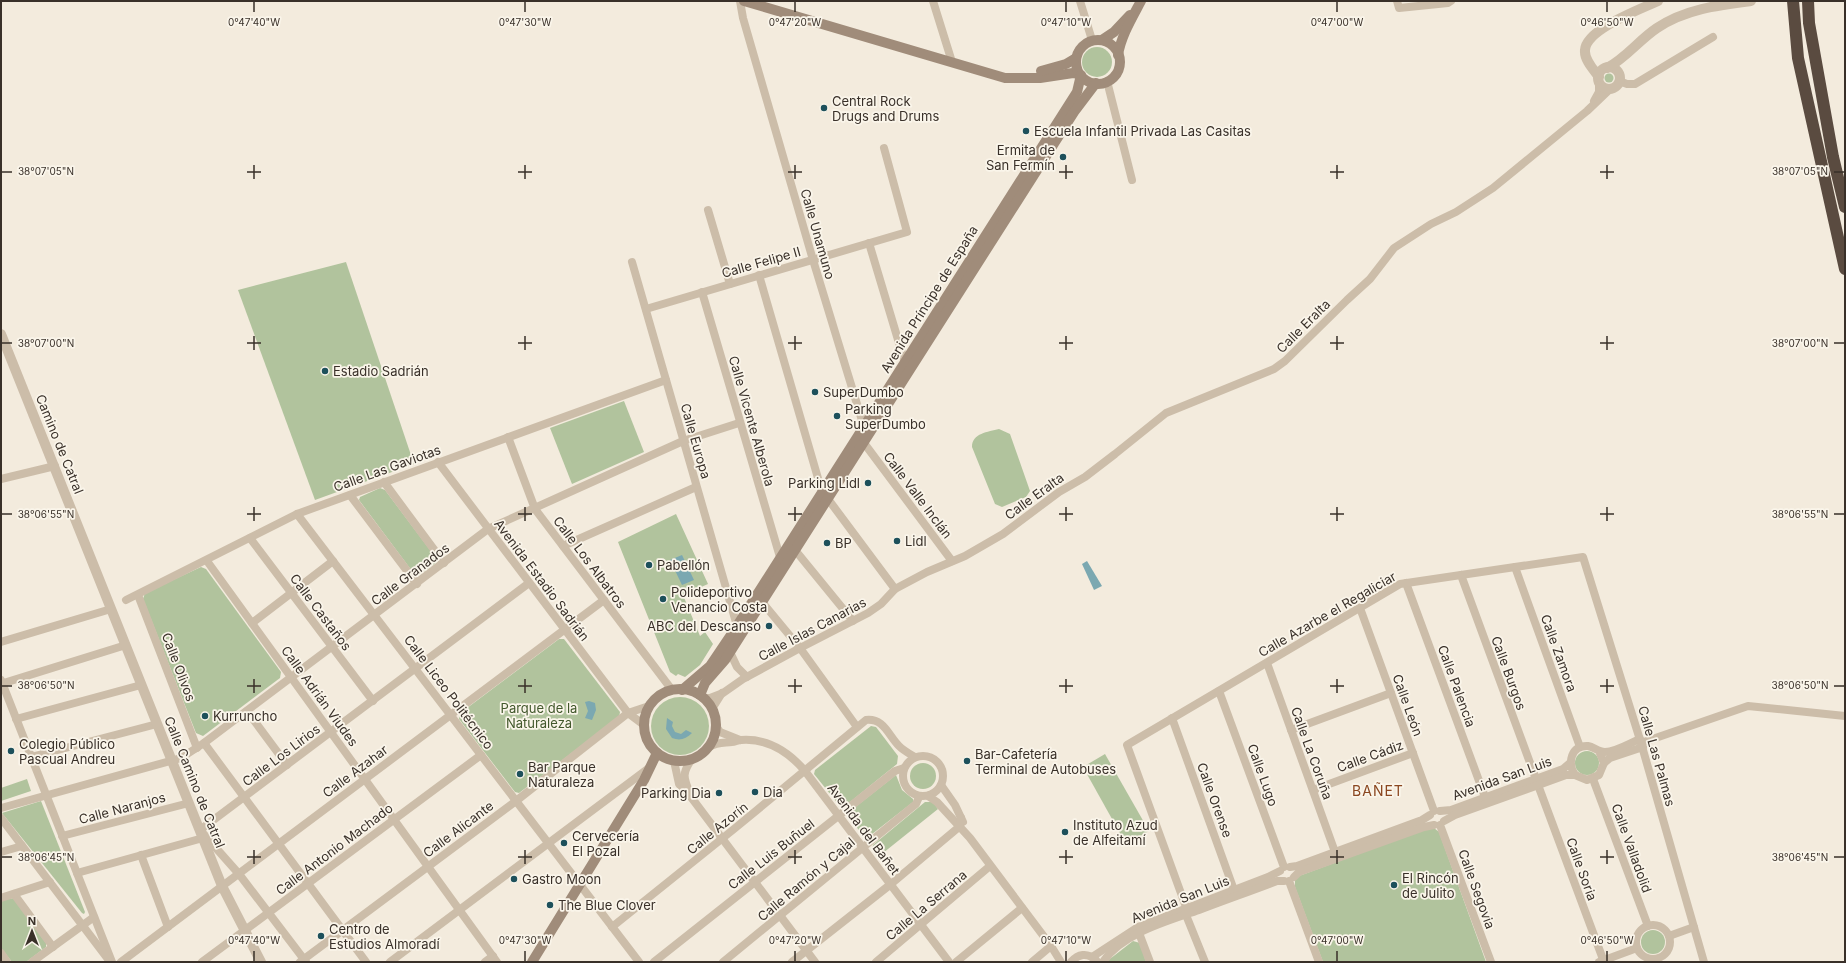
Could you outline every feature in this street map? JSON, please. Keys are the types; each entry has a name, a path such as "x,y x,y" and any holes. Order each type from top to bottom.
{"highway":[{"path":"1793,1 1798,58 1845,269"},
{"path":"1808,1 1810,23 1832,150 1845,207"}],"main road":[{"path":"744,1 1005,78 1040,78 1073,73 1096,83 1107,81 1117,72 1119,67 1118,55 1120,46 1126,29 1141,2"},
{"path":"1080,75 1076,66 1076,58 1079,50 1085,43 1097,40 1114,32 1141,2"},
{"path":"1097,40 1112,45 1118,55"},
{"path":"974,68 1007,72 1046,71 1066,64 1076,58"},
{"name":"Avenida Príncipe de España","path":"701,696 705,683 730,652 795,550 864,427 1076,92 1080,75"},
{"name":"Avenida Príncipe de España","path":"677,690 710,666 780,557 864,443 1074,112 1096,83"},
{"path":"532,962 581,885 650,768 666,758 692,759 701,754 713,741 716,726 712,709 701,696 677,690 659,696 649,706 644,725 645,736 650,745 666,758"},
{"path":"644,780 666,758"}],"street":[{"name":"Calle Unamuno","path":"740,1 743,18 813,260 864,427"},
{"path":"933,1 952,62"},
{"path":"1080,1 1097,40"},
{"path":"1398,1 1399,8 1448,3 1450,1"},
{"path":"1610,89 1602,86 1588,61 1585,50 1586,45 1594,34 1658,1"},
{"path":"1587,112 1599,92 1600,72 1616,63 1658,28 1685,14 1718,5 1751,1"},
{"path":"1588,61 1616,70 1619,78 1627,84 1635,84 1713,37"},
{"path":"1587,112 1610,89 1616,86 1631,50"},
{"path":"1107,81 1132,180"},
{"name":"Calle Eralta","path":"952,561 965,556 1003,534 1058,492 1103,463 1166,413 1274,369 1285,361 1346,300 1370,279 1394,248 1431,224 1456,212 1493,188 1587,112"},
{"name":"Calle Felipe II","path":"646,309 907,232 884,148"},
{"path":"708,210 730,284"},
{"path":"869,243 905,363"},
{"name":"Calle Europa","path":"632,262 737,626"},
{"path":"759,276 825,496 894,589"},
{"name":"Calle Vicente Alberola","path":"702,292 780,557"},
{"name":"Camino de Catral","path":"1,334 111,609"},
{"name":"Calle Las Gaviotas","path":"126,600 297,514 666,380"},
{"name":"Calle Granados","path":"1,808 46,794 181,758 201,746 247,712 488,529 684,441 740,424"},
{"name":"Calle Los Albatros","path":"508,437 535,509 604,600 677,690"},
{"name":"Calle Valle Inclán","path":"864,443 952,561"},
{"name":"Avenida Estadio Sadrián","path":"438,462 628,713 644,725"},
{"path":"1,479 55,466"},
{"path":"384,482 444,563"},
{"path":"563,546 696,487"},
{"path":"350,495 417,584"},
{"name":"Calle Liceo Politécnico","path":"297,514 639,962"},
{"name":"Calle Castaños","path":"250,538 373,701"},
{"path":"795,550 853,621"},
{"name":"Calle Azarbe el Regaliciar","path":"1186,911 1126,745 1400,584 1583,557"},
{"name":"Calle Las Palmas","path":"1583,557 1642,743 1704,962"},
{"name":"Calle Adrián Viudes","path":"207,560 495,959"},
{"path":"252,623 333,561"},
{"name":"Calle Islas Canarias","path":"701,696 710,698 723,693 747,677 853,621 881,604 894,589 952,561"},
{"name":"Calle Zamora","path":"1515,567 1580,747"},
{"name":"Calle Burgos","path":"1461,575 1537,782"},
{"name":"Calle Los Lirios","path":"201,834 244,797 529,583"},
{"name":"Calle Palencia","path":"1406,583 1485,797"},
{"name":"Calle Olivos","path":"138,595 201,746 244,797 366,962"},
{"name":"Calle Azahar","path":"121,962 604,600"},
{"path":"762,602 800,648 857,727"},
{"name":"Calle León","path":"1360,608 1435,812"},
{"path":"1,642 111,609"},
{"name":"Calle Camino de Catral","path":"111,609 222,886 246,930 261,962"},
{"path":"111,962 1,682 126,645"},
{"path":"730,652 737,667 747,677"},
{"name":"Calle La Coruña","path":"1267,663 1335,852"},
{"path":"16,719 141,685"},
{"name":"Calle Lugo","path":"1219,691 1284,868"},
{"name":"Calle Islas Canarias","path":"712,709 723,693"},
{"path":"1291,730 1391,693"},
{"path":"628,713 649,706"},
{"path":"1642,743 1610,758 1604,763 1602,770 1593,779 1586,780 1574,775 1570,763 1571,756 1580,747 1587,746 1606,752 1642,743 1748,706 1845,716"},
{"path":"247,712 287,765"},
{"name":"Calle Alicante","path":"303,961 342,930 516,801 628,713"},
{"name":"Calle Orense","path":"1172,718 1234,890"},
{"name":"Calle Azorín","path":"612,927 722,839 866,720 874,719 880,722 900,747"},
{"path":"31,757 157,724"},
{"name":"Avenida del Bañet","path":"716,726 720,732 740,740 768,743 787,752 805,771 949,962"},
{"name":"Avenida del Bañet","path":"709,747 720,742 734,742 740,740"},
{"path":"900,747 915,758"},
{"path":"900,747 905,767"},
{"path":"1599,751 1604,763"},
{"name":"Calle Cádiz","path":"1313,790 1413,753"},
{"name":"Calle Antonio Machado","path":"202,962 481,755"},
{"path":"929,757 940,765 943,779 941,785 936,792 928,796 920,797 914,795 905,786 902,774 905,767 915,758 929,757"},
{"path":"666,758 679,784 691,797 815,962"},
{"path":"691,797 684,781 684,774 692,759"},
{"name":"Avenida San Luis","path":"1095,959 1138,927 1277,881 1289,880 1299,872 1424,827 1439,824 1455,815 1537,782 1563,769 1570,763"},
{"name":"Calle Luis Buñuel","path":"654,962 895,771 905,767"},
{"path":"390,962 650,768"},
{"name":"Avenida San Luis","path":"1103,962 1107,955 1139,934 1186,911 1275,874 1284,868 1297,866 1422,820 1435,812 1451,810 1485,797 1537,782 1574,775"},
{"name":"Calle Valladolid","path":"1593,779 1648,926"},
{"name":"Calle Soria","path":"1537,782 1602,961"},
{"path":"941,785 955,805 970,838"},
{"path":"928,796 937,802 970,838 1053,949 1061,962"},
{"name":"Calle Ramón y Cajal","path":"723,962 781,917 916,804 920,797"},
{"name":"Calle Naranjos","path":"62,836 189,803"},
{"path":"1435,812 1444,815 1439,824 1430,821 1435,812"},
{"path":"1,818 111,962"},
{"path":"792,962 891,884 959,827 961,818"},
{"name":"Calle Segovia","path":"1439,824 1491,962"},
{"path":"77,873 141,855 201,834 239,874 303,961"},
{"path":"1,852 22,846"},
{"path":"141,855 168,927"},
{"name":"Calle La Serrana","path":"876,962 990,866"},
{"path":"1289,880 1280,877 1284,868 1294,871 1289,880 1319,962"},
{"path":"1,898 50,882"},
{"path":"14,894 53,947"},
{"path":"956,962 1022,908"},
{"path":"1186,911 1205,962"},
{"path":"32,962 94,917"},
{"path":"1648,926 1661,926 1669,936 1669,949 1660,960 1646,957 1637,948 1638,935 1648,926"},
{"path":"1669,936 1694,927"},
{"path":"1139,934 1150,962"},
{"path":"1602,961 1637,948"},
{"path":"1053,949 1065,958 1072,960 1086,955 1095,959"},
{"path":"1032,962 1053,949"},
{"path":"1,953 7,962"},
{"path":"485,962 495,959"}],"green space":[{"path":"1097,47 1108,51 1112,62 1108,73 1097,77 1086,73 1082,62 1086,51"},
{"path":"1607,74 1611,74 1613,78 1611,82 1607,82 1605,80 1605,76"},
{"name":"Estadio Sadrián","path":"346,262 414,464 315,500 238,290"},
{"path":"624,401 644,452 572,484 550,428"},
{"path":"999,429 1010,434 1030,491 1026,497 1002,507 995,504 972,447 975,439 981,434"},
{"path":"380,488 385,490 436,558 437,562 418,576 415,575 359,500 360,497"},
{"name":"Polideportivo Venancio Costa","path":"676,514 708,584 683,595 700,636 705,632 713,644 700,665 685,677 678,674 676,676 670,672 618,542"},
{"path":"201,567 206,569 281,672 280,678 203,736 196,733 143,599 145,593"},
{"name":"Parque de la Naturaleza","path":"559,639 564,639 620,712 619,717 519,793 515,792 459,719 459,714"},
{"path":"674,697 686,697 701,705 709,720 709,732 701,747 686,755 674,755 659,747 651,732 651,720 659,705"},
{"path":"871,726 876,727 898,756 897,764 845,806 839,805 814,774 815,770"},
{"path":"1587,751 1592,752 1598,758 1598,768 1592,774 1587,775 1582,774 1576,768 1575,763 1576,758 1582,752"},
{"path":"1105,754 1149,831 1126,844 1083,767"},
{"path":"923,763 932,767 936,776 932,785 923,789 914,785 910,776 914,767"},
{"path":"896,775 902,790 913,799 913,802 865,838 848,816 849,812"},
{"path":"27,779 31,791 1,801 1,788"},
{"path":"41,801 85,912 84,914 2,813"},
{"path":"925,802 933,802 938,809 878,857 872,850 873,845"},
{"path":"1434,828 1439,832 1486,962 1323,962 1295,887 1295,880 1299,876 1426,829"},
{"path":"14,898 46,943 46,947 26,962 12,962 1,948 1,900"},
{"path":"1653,930 1658,931 1664,937 1664,947 1658,953 1653,954 1648,953 1642,947 1641,942 1642,937 1648,931"},
{"path":"1133,941 1140,943 1146,962 1106,962"}],"water":[{"path":"682,555 694,580 682,585 670,560"},
{"path":"1087,561 1102,586 1094,590 1082,564"},
{"path":"589,701 595,703 596,710 592,720 585,718 588,711 585,702"},
{"path":"667,718 673,722 672,726 675,732 681,734 686,730 692,733 683,739 672,738 666,729"}],"place":[{"name":"Central Rock Drugs and Drums","path":"824,108"},
{"name":"Escuela Infantil Privada Las Casitas","path":"1026,131"},
{"name":"Ermita de San Fermín","path":"1063,157"},
{"name":"Estadio Sadrián","path":"325,371"},
{"name":"SuperDumbo","path":"815,392"},
{"name":"Parking SuperDumbo","path":"837,416"},
{"name":"Parking Lidl","path":"868,483"},
{"name":"Lidl","path":"897,541"},
{"name":"BP","path":"827,543"},
{"name":"Pabellón","path":"649,565"},
{"name":"Polideportivo Venancio Costa","path":"663,599"},
{"name":"ABC del Descanso","path":"769,626"},
{"name":"Kurruncho","path":"205,716"},
{"name":"Colegio Público Pascual Andreu","path":"11,751"},
{"name":"Bar-Cafetería Terminal de Autobuses","path":"967,761"},
{"name":"Bar Parque Naturaleza","path":"520,774"},
{"name":"Dia","path":"755,792"},
{"name":"Parking Dia","path":"719,793"},
{"name":"Instituto Azud de Alfeitamí","path":"1065,832"},
{"name":"Cervecería El Pozal","path":"564,843"},
{"name":"Gastro Moon","path":"514,879"},
{"name":"El Rincón de Julito","path":"1394,885"},
{"name":"The Blue Clover","path":"550,905"},
{"name":"Centro de Estudios Almoradí","path":"321,936"}],"district":[{"name":"BAÑET","path":"1378,791"}]}
